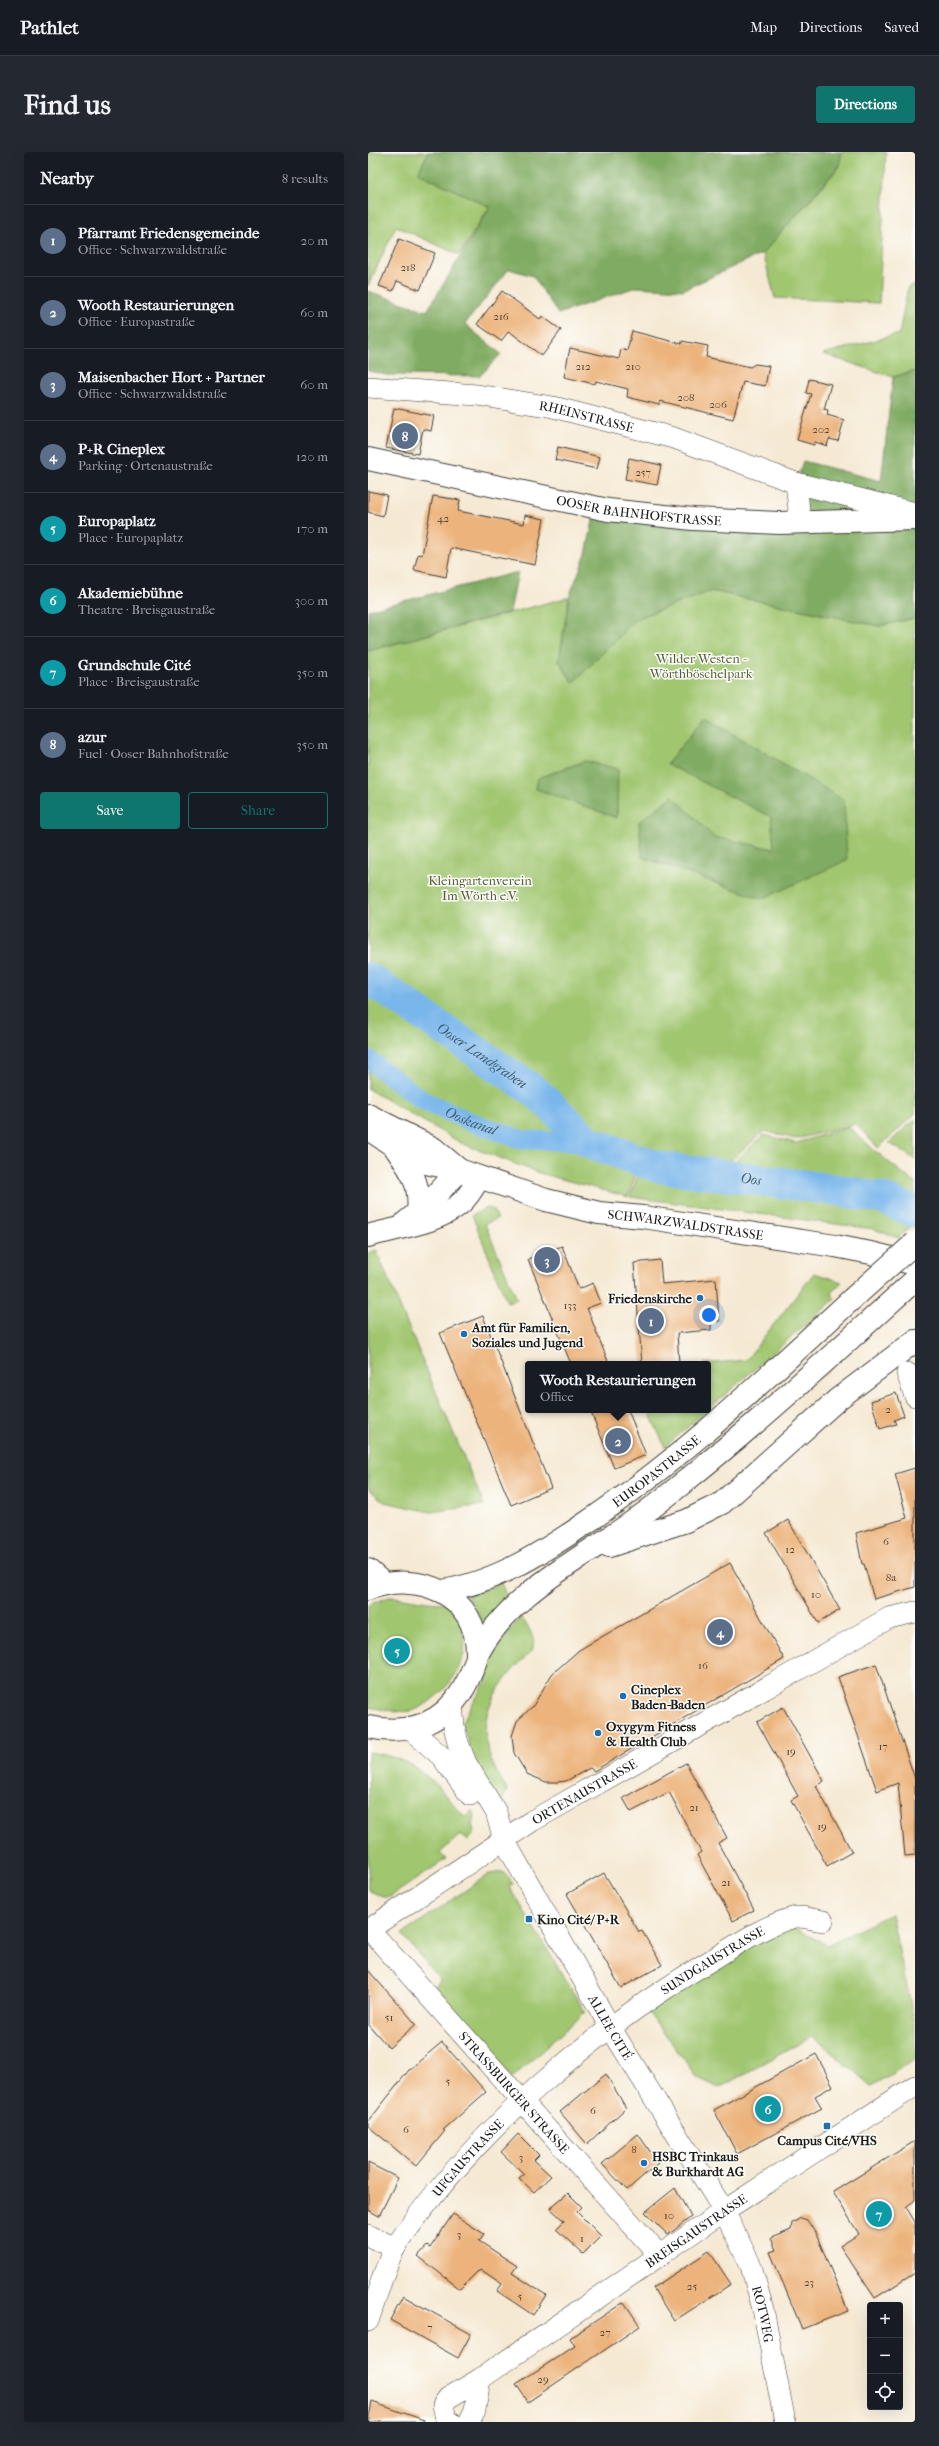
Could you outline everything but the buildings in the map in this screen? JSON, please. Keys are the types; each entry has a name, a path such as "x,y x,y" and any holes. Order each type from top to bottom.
{"main road":[{"name":"OOSER BAHNHOFSTRASSE","path":"368,459 608,510 694,519 795,522 915,519"},
{"name":"SCHWARZWALDSTRASSE","path":"368,1115 433,1148 469,1174"},
{"name":"SCHWARZWALDSTRASSE","path":"368,1129 394,1146 426,1163 469,1174 518,1192 599,1213 828,1245 871,1252 915,1264"},
{"path":"394,1146 416,1179 419,1196 418,1213"},
{"path":"395,1228 418,1213 469,1174"},
{"path":"368,1236 430,1220 447,1212 461,1203 469,1174"},
{"name":"EUROPASTRASSE","path":"442,1591 476,1583 496,1575 546,1549 598,1516 693,1443 915,1243"},
{"name":"EUROPASTRASSE","path":"410,1729 441,1715 452,1704 465,1686 477,1655 487,1635 516,1604 544,1581 648,1511 704,1466 915,1280"},
{"path":"587,1552 686,1521 722,1503 838,1399 915,1341"},
{"path":"368,1570 376,1586 404,1583 442,1591 453,1598 463,1610 471,1625 477,1655"},
{"path":"368,1727 386,1730 410,1729"}],"street":[{"name":"RHEINSTRASSE","path":"368,387 477,395 553,407 674,438 796,482 915,513"},
{"path":"795,522 799,503 796,482"},
{"path":"907,1373 915,1396"},
{"name":"ORTENAUSTRASSE","path":"368,1929 532,1821 890,1618 915,1612"},
{"name":"ALLEE CITÉ","path":"452,1704 454,1726 458,1744 466,1763 496,1812 504,1840"},
{"name":"ALLEE CITÉ","path":"410,1729 428,1742 455,1772 484,1817 504,1840 610,2027 724,2211"},
{"name":"SUNDGAUSTRASSE","path":"610,2027 676,1980 753,1935 793,1917 823,1921"},
{"name":"STRASSBURGER STRASSE","path":"368,1929 660,2256"},
{"name":"UFGAUSTRASSE","path":"368,2321 394,2248 450,2174 522,2103 610,2027"},
{"name":"BREISGAUSTRASSE","path":"451,2422 446,2419 443,2405 448,2398 480,2379 724,2211 915,2086"},
{"name":"ROTWEG","path":"724,2211 751,2266 763,2309 785,2422"},
{"path":"368,2235 394,2248"},
{"path":"469,2422 475,2410 480,2379"}],"green space":[{"path":"368,152 428,152 419,173 490,206 459,255 396,226 368,286"},
{"path":"428,152 841,152 840,165 763,253 683,290 636,287 558,314 533,276 509,269 465,324 501,354 480,376 386,375 368,371 368,291 427,311 490,207 418,173"},
{"path":"841,152 886,152 879,303 775,298 763,253 840,166"},
{"path":"915,285 915,371 893,377 823,354 899,334 908,287"},
{"path":"915,371 915,618 879,626 711,591 638,618 573,683 559,661 569,597 586,554 595,511 795,522 796,483 803,461 881,481 893,377"},
{"path":"518,572 510,612 368,651 368,610"},
{"path":"711,591 879,626 915,618 915,1114 878,1148 856,1124 796,1139 764,1131 726,1165 683,1163 586,1132 546,1100 537,1110 581,1148 637,1172 628,1197 539,1173 461,1143 368,1089 368,651 569,597 559,661 573,683 638,618"},
{"path":"705,717 844,800 847,860 762,899 642,857 639,822 673,796 714,837 774,849 771,817 667,764"},
{"path":"585,761 618,769 617,818 536,789 538,778"},
{"path":"915,1119 915,1159 889,1143"},
{"path":"849,1127 875,1151 915,1183 915,1203 805,1170 731,1165 764,1135 796,1143"},
{"path":"640,1171 881,1204 915,1217 915,1223 898,1238 874,1229 630,1197"},
{"path":"487,1208 492,1209 498,1218 485,1224 517,1299 507,1302 472,1215"},
{"path":"376,1250 484,1505 431,1512 384,1502 368,1488 368,1253"},
{"path":"814,1273 842,1282 831,1293 835,1299 711,1407 711,1363 746,1360"},
{"path":"649,1413 705,1413 665,1447"},
{"path":"501,1583 507,1597 482,1623 474,1605 467,1596"},
{"path":"389,1597 426,1602 448,1602 457,1615 465,1640 461,1665 446,1687 427,1704 411,1711 395,1711 368,1707 368,1605"},
{"path":"521,1616 533,1637 532,1651 502,1684 493,1699 487,1716 485,1732 488,1750 495,1769 507,1790 502,1801 482,1774 472,1754 462,1722 485,1683 495,1651"},
{"path":"368,1752 385,1755 413,1766 444,1793 465,1818 473,1810 475,1817 472,1823 474,1833 468,1840 460,1835 440,1853 446,1859 390,1897 383,1897 368,1890"},
{"path":"503,1872 513,1884 509,1886 585,2012 512,2078 435,1988 440,1980 402,1934 489,1874"},
{"path":"891,1914 915,2024 915,2060 871,2086 813,2036 719,2088 698,2078 648,2012 745,1948 792,1927 827,1945"}],"waterway":[{"name":"Oos","path":"368,978 536,1092 589,1142 658,1167 838,1190 885,1199 915,1212"},
{"name":"Ooskanal","path":"368,1059 422,1100 469,1121 523,1140 589,1142"}],"place":[{"name":"azur","path":"405,436"},
{"name":"Maisenbacher Hort + Partner","path":"547,1260"},
{"name":"Friedenskirche","path":"700,1298"},
{"name":"Pfarramt Friedensgemeinde","path":"651,1321"},
{"name":"Amt für Familien, Soziales und Jugend","path":"464,1334"},
{"name":"Wooth Restaurierungen","path":"618,1441"},
{"name":"P+R Cineplex","path":"720,1632"},
{"name":"Europaplatz","path":"397,1651"},
{"name":"Cineplex Baden-Baden","path":"623,1696"},
{"name":"Oxygym Fitness & Health Club","path":"598,1733"},
{"name":"Kino Cité/ P+R","path":"529,1919"},
{"name":"Akademiebühne","path":"768,2109"},
{"name":"Campus Cité/VHS","path":"827,2126"},
{"name":"HSBC Trinkaus & Burkhardt AG","path":"644,2163"},
{"name":"Grundschule Cité","path":"879,2214"}],"park label":[{"name":"Wilder Westen - Wörthböschelpark","path":"701,666"},
{"name":"Kleingartenverein Im Wörth e.V.","path":"480,888"}],"water label":[{"name":"Ooser Landgraben","path":"482,1055"}]}
